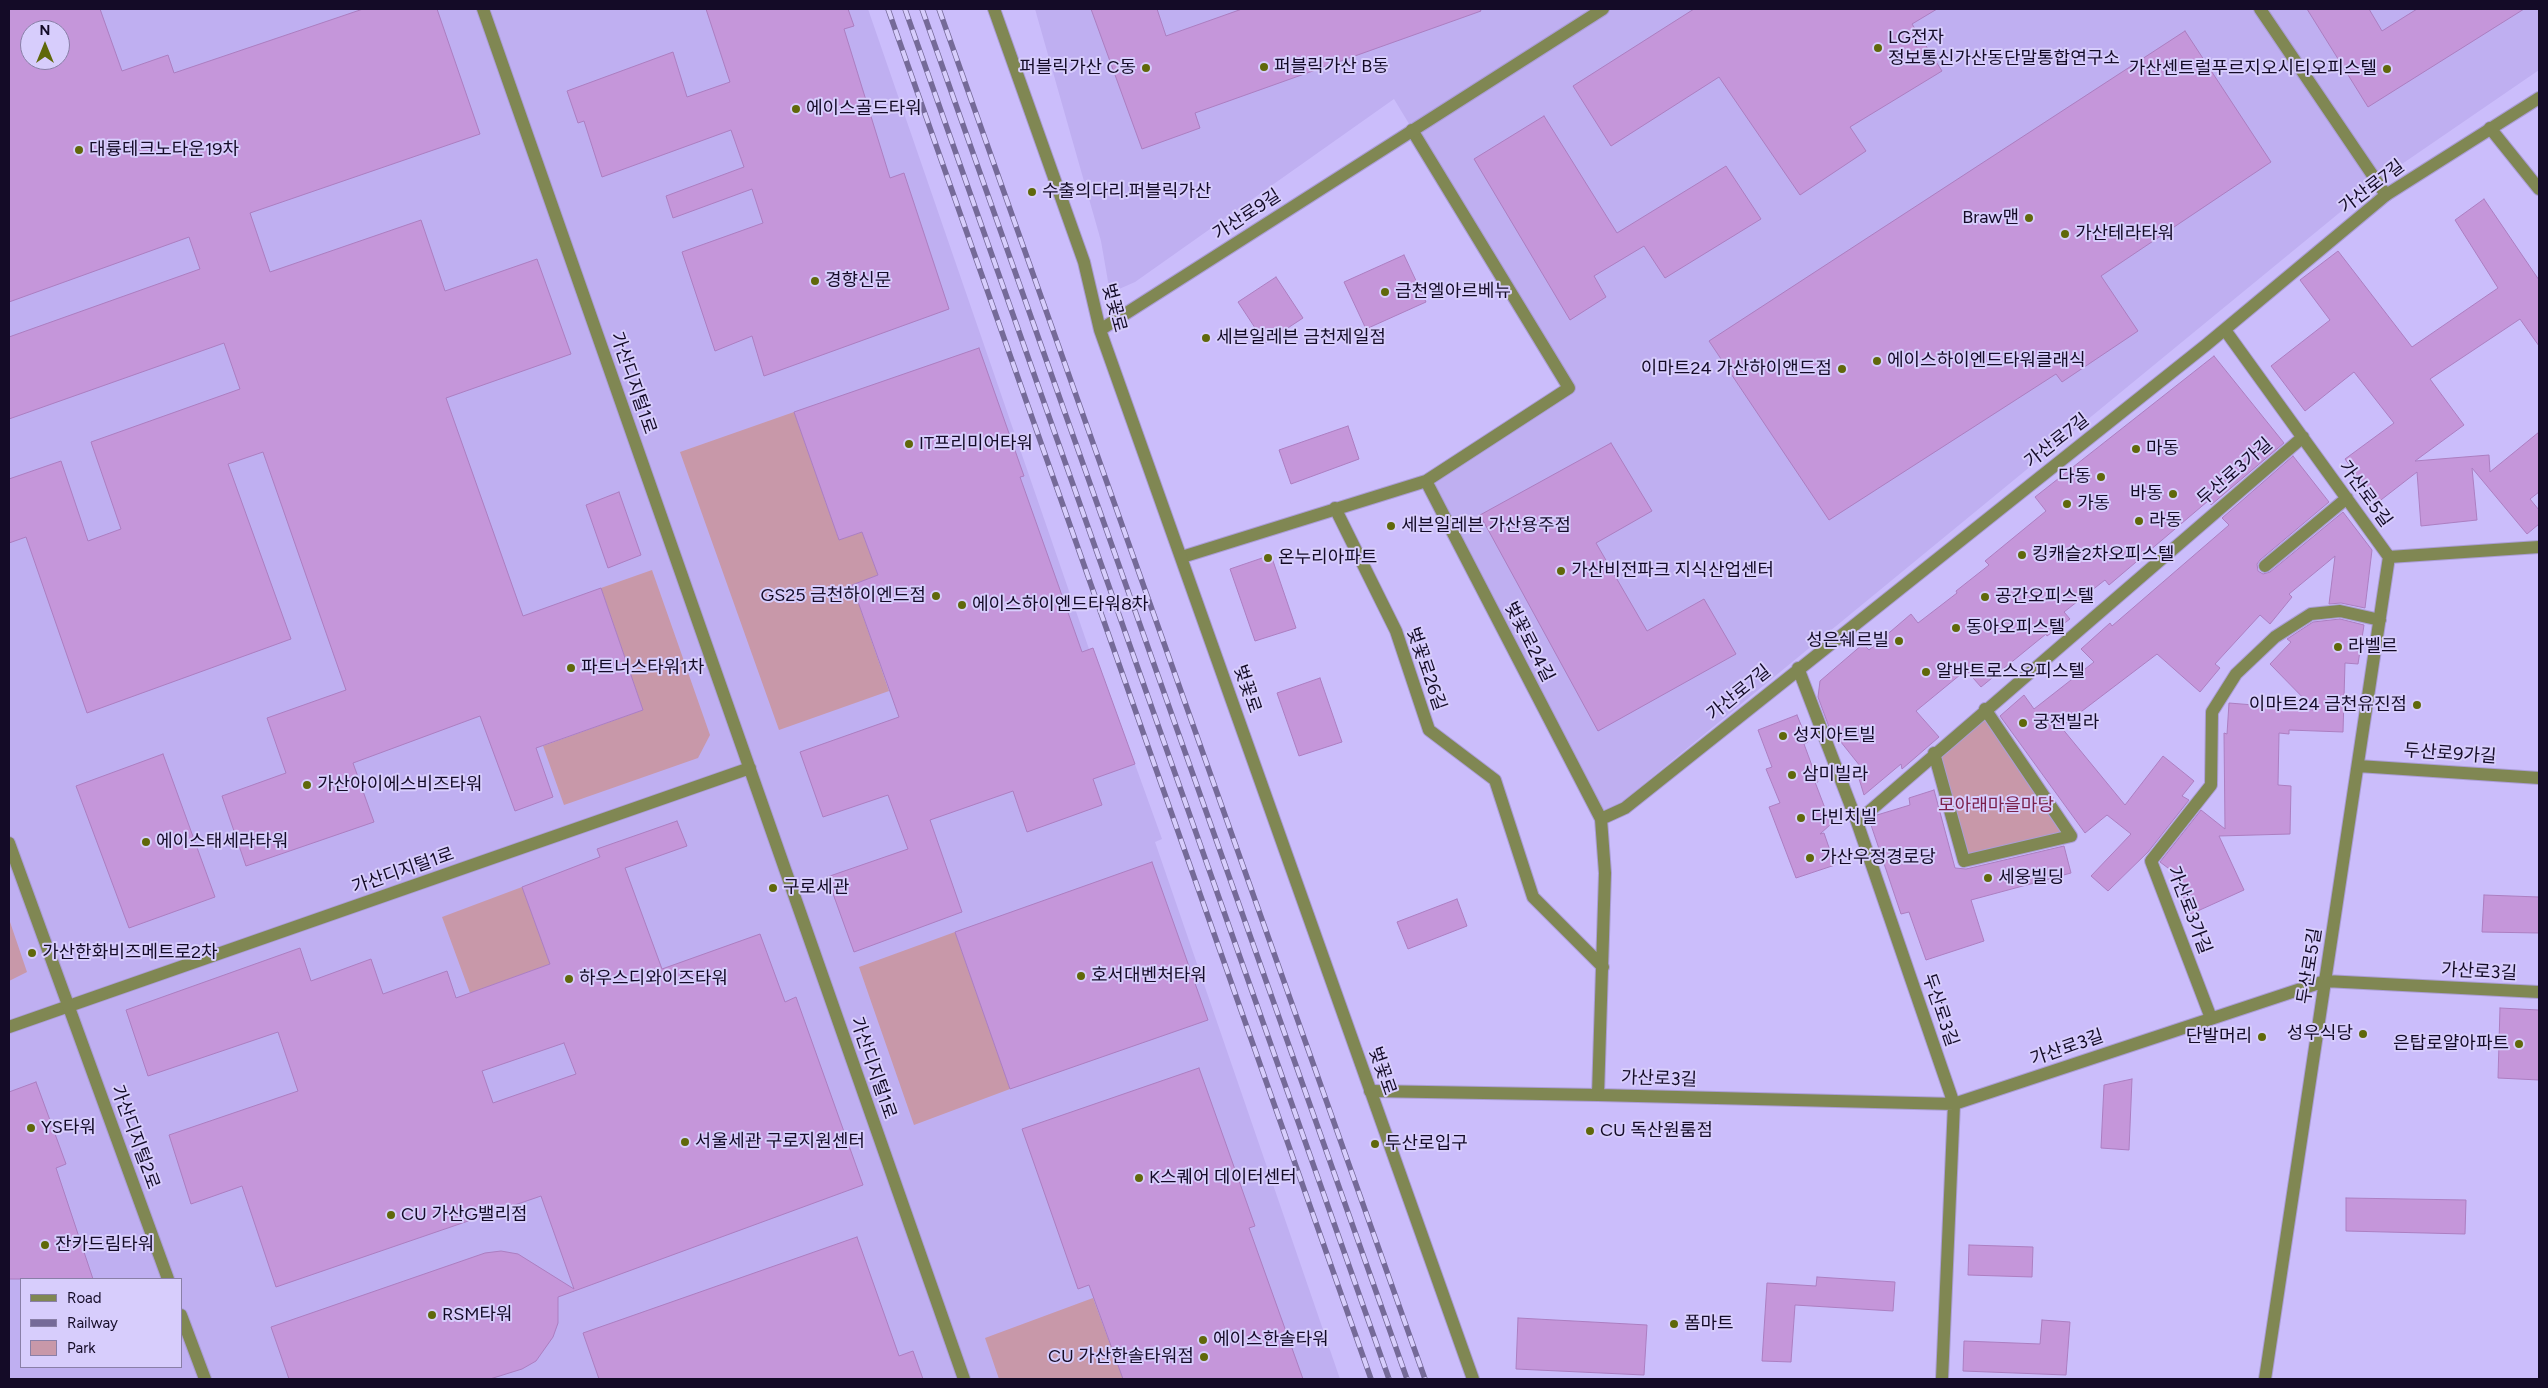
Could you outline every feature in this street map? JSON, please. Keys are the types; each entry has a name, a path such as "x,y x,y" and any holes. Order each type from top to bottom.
{"street":[{"name":"가산디지털1로","path":"483,9 964,1379"},
{"name":"벚꽃로","path":"994,9 1084,262 1100,330 1473,1379"},
{"name":"가산로9길","path":"1100,330 1603,9"},
{"path":"2260,9 2386,194"},
{"name":"가산로7길","path":"1601,819 1625,808 1798,668 2225,330 2386,194 2539,98"},
{"path":"2490,128 2539,189"},
{"path":"1182,557 1426,481 1569,388 1412,130"},
{"name":"가산로5길","path":"2225,330 2389,557"},
{"name":"두산로3가길","path":"1857,822 1934,753 2303,437"},
{"name":"벚꽃로24길","path":"1426,481 1601,819"},
{"path":"2265,566 2347,498"},
{"name":"벚꽃로26길","path":"1335,508 1396,632 1429,730 1495,780 1533,897 1603,967"},
{"path":"2389,557 2539,547"},
{"name":"두산로5길","path":"2265,1379 2389,557"},
{"name":"가산로3가길","path":"2211,1018 2151,860 2211,785 2212,712 2236,674 2275,637 2311,614 2340,611 2380,620"},
{"name":"두산로3길","path":"1798,668 1857,822 1954,1104 1942,1379"},
{"path":"1934,753 1964,860 2072,836 1985,710"},
{"name":"두산로9가길","path":"2358,766 2539,778"},
{"name":"가산디지털1로","path":"69,1006 750,768"},
{"name":"가산로3길","path":"1598,1094 1605,873 1601,819"},
{"name":"가산디지털2로","path":"9,844 168,1278"},
{"name":"가산로3길","path":"1370,1091 1598,1094 1954,1104 2325,981 2539,992"},
{"path":"9,1027 69,1006"},
{"path":"182,1319 204,1379"}],"shaded area":[{"path":"9,9 868,9 1089,649 1093,648 1162,839 1155,842 1340,1379 9,1379"},
{"path":"1035,9 2539,9 2539,70 2383,177 1601,819 1426,481 1569,388 1394,99 1135,282 1110,293 1101,241"}],"green space":[{"path":"794,412 839,540 862,532 878,575 852,585 889,691 779,730 680,452"},
{"path":"652,570 710,735 698,758 564,805 543,746 643,710 601,588"},
{"name":"모아래마을마당","path":"1985,709 2071,836 1964,861 1934,753"},
{"path":"522,887 550,964 470,993 442,917"},
{"path":"9,919 27,972 9,981"},
{"path":"955,932 1010,1089 914,1125 859,967"},
{"path":"1093,1298 1123,1379 999,1379 985,1338"}],"building":[{"path":"9,9 100,9 122,71 168,55 174,73 363,9 437,9 480,134 250,213 270,272 421,220 445,291 537,259 571,354 446,398 523,616 601,588 643,710 536,748 553,797 515,811 480,716 353,763 374,822 246,866 222,796 286,773 267,718 346,690 263,452 228,464 291,639 87,713 26,537 9,543 9,479 61,461 88,541 121,529 91,442 240,389 224,343 9,419 9,337 200,269 189,237 9,302"},
{"path":"706,9 848,9 854,26 844,29 890,178 904,173 949,309 764,376 752,336 715,351 682,252 763,223 752,189 673,218 666,196 744,167 731,130 602,177 584,121 578,123 567,91 673,52 687,97 730,82"},
{"path":"1091,9 1157,9 1166,36 1242,9 1480,9 1481,11 1195,113 1200,128 1142,149"},
{"path":"1694,9 1937,9 1912,24 1942,71 1850,127 1866,151 1800,195 1719,77 1611,146 1573,86"},
{"name":"가산센트럴푸르지오시티오피스텔","path":"2307,9 2369,9 2382,31 2417,9 2524,9 2368,107"},
{"path":"2185,31 2271,162 2101,276 2138,331 2062,382 2056,374 1829,520 1709,341"},
{"path":"1544,116 1617,233 1726,166 1761,219 1665,278 1644,246 1594,276 1606,297 1570,320 1474,159"},
{"path":"2484,199 2539,280 2539,346 2520,319 2430,379 2464,425 2415,461 2489,455 2490,472 2539,432 2539,492 2530,499 2539,510 2539,524 2527,534 2472,468 2477,520 2421,526 2417,472 2377,503 2345,459 2394,423 2354,372 2305,411 2271,366 2330,320 2300,280 2338,251 2412,347 2498,288 2455,220"},
{"name":"금천엘아르베뉴","path":"1404,255 1426,302 1366,329 1344,282"},
{"path":"1276,277 1303,318 1265,343 1238,302"},
{"path":"979,348 1024,476 1020,477 1082,652 1093,648 1135,764 1093,779 1102,805 1027,832 1013,791 930,820 962,912 854,952 827,877 908,849 888,795 823,817 800,752 899,717 852,585 878,575 862,532 839,540 794,412"},
{"path":"2214,356 2284,443 2211,505 2208,501 2109,585 2105,580 2064,612 2070,619 2047,636 2046,634 1981,687 1966,670 1916,711 1939,737 1902,769 1901,764 1864,795 1856,769 1860,766 1829,727 1818,697 1820,681 1863,644 1869,650 1911,614 1918,623 1957,593 1956,591 1989,565 1985,561 2046,511 2035,497"},
{"path":"1348,426 1359,459 1291,484 1279,450"},
{"name":"가산비전파크 지식산업센터","path":"1611,443 1652,511 1596,543 1647,631 1704,599 1736,654 1598,731 1480,515"},
{"path":"2293,456 2329,502 2260,560 2257,564 2258,571 2263,574 2270,572 2343,512 2372,550 2365,608 2341,603 2329,604 2335,556 2289,594 2292,597 2270,624 2260,615 2215,664 2220,668 2200,692 2157,654 2061,727 2125,805 2163,756 2194,781 2182,796 2189,800 2148,852 2108,891 2091,876 2131,834 2107,815 2085,833 2000,716 2024,695 2034,709 2094,662 2081,649 2110,623 2112,626 2229,525 2222,518"},
{"path":"619,492 641,555 608,568 586,505"},
{"path":"1271,555 1296,628 1255,641 1230,569"},
{"path":"2340,619 2364,625 2358,664 2345,663 2343,732 2289,730 2289,734 2279,733 2278,785 2291,786 2290,834 2219,836 2244,890 2191,914 2172,871 2160,862 2201,810 2225,829 2224,733 2227,734 2229,703 2315,710 2270,664 2291,642 2287,639 2313,622"},
{"path":"1320,678 1342,742 1299,756 1277,693"},
{"path":"1797,715 1808,742 1804,744 1818,782 1815,782 1831,824 1820,834 1824,833 1835,865 1796,878 1769,807 1780,803 1766,769 1772,767 1758,730"},
{"name":"에이스태세라타워","path":"163,754 215,897 129,928 76,786"},
{"path":"1934,790 1955,868 1966,869 2064,846 2071,873 1971,900 1984,941 1926,960 1909,912 1901,914 1870,822 1877,815 1910,805 1909,798"},
{"path":"677,821 687,846 625,868 662,969 760,934 785,1002 796,997 863,1185 558,1297 558,1323 553,1337 536,1361 522,1369 490,1379 289,1379 271,1327 485,1253 501,1251 518,1254 574,1289 541,1196 276,1287 242,1186 191,1204 169,1135 298,1091 278,1032 148,1076 126,1010 300,948 311,981 371,959 383,994 447,971 456,998 550,964 522,887 600,857 597,849","holes":["564,1043 576,1074 493,1103 482,1071"]},
{"name":"호서대벤처타워","path":"1152,862 1208,1020 1010,1089 955,932"},
{"path":"2484,895 2539,897 2539,933 2482,932"},
{"path":"1457,899 1467,926 1408,949 1397,922"},
{"name":"은탑로얄아파트","path":"2500,1008 2539,1010 2539,1080 2498,1078"},
{"path":"1199,1068 1255,1226 1249,1228 1303,1379 1123,1379 1089,1285 1078,1289 1022,1129"},
{"path":"2132,1079 2129,1150 2101,1148 2104,1085"},
{"path":"36,1082 66,1164 56,1168 93,1278 9,1279 9,1092"},
{"path":"2346,1198 2466,1200 2465,1234 2346,1231"},
{"path":"857,1237 899,1356 913,1351 923,1379 599,1379 583,1333"},
{"path":"1969,1245 2033,1247 2032,1277 1968,1275"},
{"path":"1817,1277 1895,1282 1893,1311 1795,1305 1791,1362 1762,1361 1767,1283 1816,1286"},
{"path":"1518,1318 1647,1325 1644,1375 1516,1369"},
{"path":"2042,1320 2070,1322 2066,1375 1963,1371 1964,1341 2040,1344"}],"railway":[{"path":"888,9 1371,1379"},
{"path":"905,9 1389,1379"},
{"path":"922,9 1407,1379"},
{"path":"939,9 1425,1379"}],"place":[{"name":"LG전자 정보통신가산동단말통합연구소","path":"1878,48"},
{"name":"퍼블릭가산 B동","path":"1264,67"},
{"name":"퍼블릭가산 C동","path":"1146,68"},
{"name":"가산센트럴푸르지오시티오피스텔","path":"2387,69"},
{"name":"에이스골드타워","path":"796,109"},
{"name":"대륭테크노타운19차","path":"79,150"},
{"name":"수출의다리.퍼블릭가산","path":"1032,192"},
{"name":"Braw맨","path":"2029,218"},
{"name":"가산테라타워","path":"2065,234"},
{"name":"경향신문","path":"815,281"},
{"name":"금천엘아르베뉴","path":"1385,292"},
{"name":"세븐일레븐 금천제일점","path":"1206,338"},
{"name":"에이스하이엔드타워클래식","path":"1877,361"},
{"name":"이마트24 가산하이앤드점","path":"1842,369"},
{"name":"IT프리미어타워","path":"909,444"},
{"name":"마동","path":"2136,449"},
{"name":"다동","path":"2101,477"},
{"name":"바동","path":"2173,494"},
{"name":"가동","path":"2067,504"},
{"name":"라동","path":"2139,521"},
{"name":"세븐일레븐 가산용주점","path":"1391,526"},
{"name":"킹캐슬2차오피스텔","path":"2022,555"},
{"name":"온누리아파트","path":"1268,558"},
{"name":"가산비전파크 지식산업센터","path":"1561,571"},
{"name":"GS25 금천하이엔드점","path":"936,596"},
{"name":"공간오피스텔","path":"1985,597"},
{"name":"에이스하이엔드타워8차","path":"962,605"},
{"name":"동아오피스텔","path":"1956,628"},
{"name":"성은쉐르빌","path":"1899,641"},
{"name":"라벨르","path":"2338,647"},
{"name":"파트너스타워1차","path":"571,668"},
{"name":"알바트로스오피스텔","path":"1926,672"},
{"name":"이마트24 금천유진점","path":"2417,705"},
{"name":"궁전빌라","path":"2023,723"},
{"name":"성지아트빌","path":"1783,736"},
{"name":"삼미빌라","path":"1792,775"},
{"name":"가산아이에스비즈타워","path":"307,785"},
{"name":"다빈치빌","path":"1801,818"},
{"name":"에이스태세라타워","path":"146,842"},
{"name":"가산우정경로당","path":"1810,858"},
{"name":"세웅빌딩","path":"1988,878"},
{"name":"구로세관","path":"773,888"},
{"name":"가산한화비즈메트로2차","path":"32,953"},
{"name":"호서대벤처타워","path":"1081,976"},
{"name":"하우스디와이즈타워","path":"569,979"},
{"name":"성우식당","path":"2363,1034"},
{"name":"단발머리","path":"2262,1037"},
{"name":"은탑로얄아파트","path":"2519,1044"},
{"name":"YS타워","path":"31,1128"},
{"name":"CU 독산원룸점","path":"1590,1131"},
{"name":"서울세관 구로지원센터","path":"685,1142"},
{"name":"두산로입구","path":"1375,1144"},
{"name":"K스퀘어 데이터센터","path":"1139,1178"},
{"name":"CU 가산G밸리점","path":"391,1215"},
{"name":"잔카드림타워","path":"45,1245"},
{"name":"RSM타워","path":"432,1315"},
{"name":"폼마트","path":"1674,1324"},
{"name":"에이스한솔타워","path":"1203,1340"},
{"name":"CU 가산한솔타워점","path":"1204,1357"}]}
